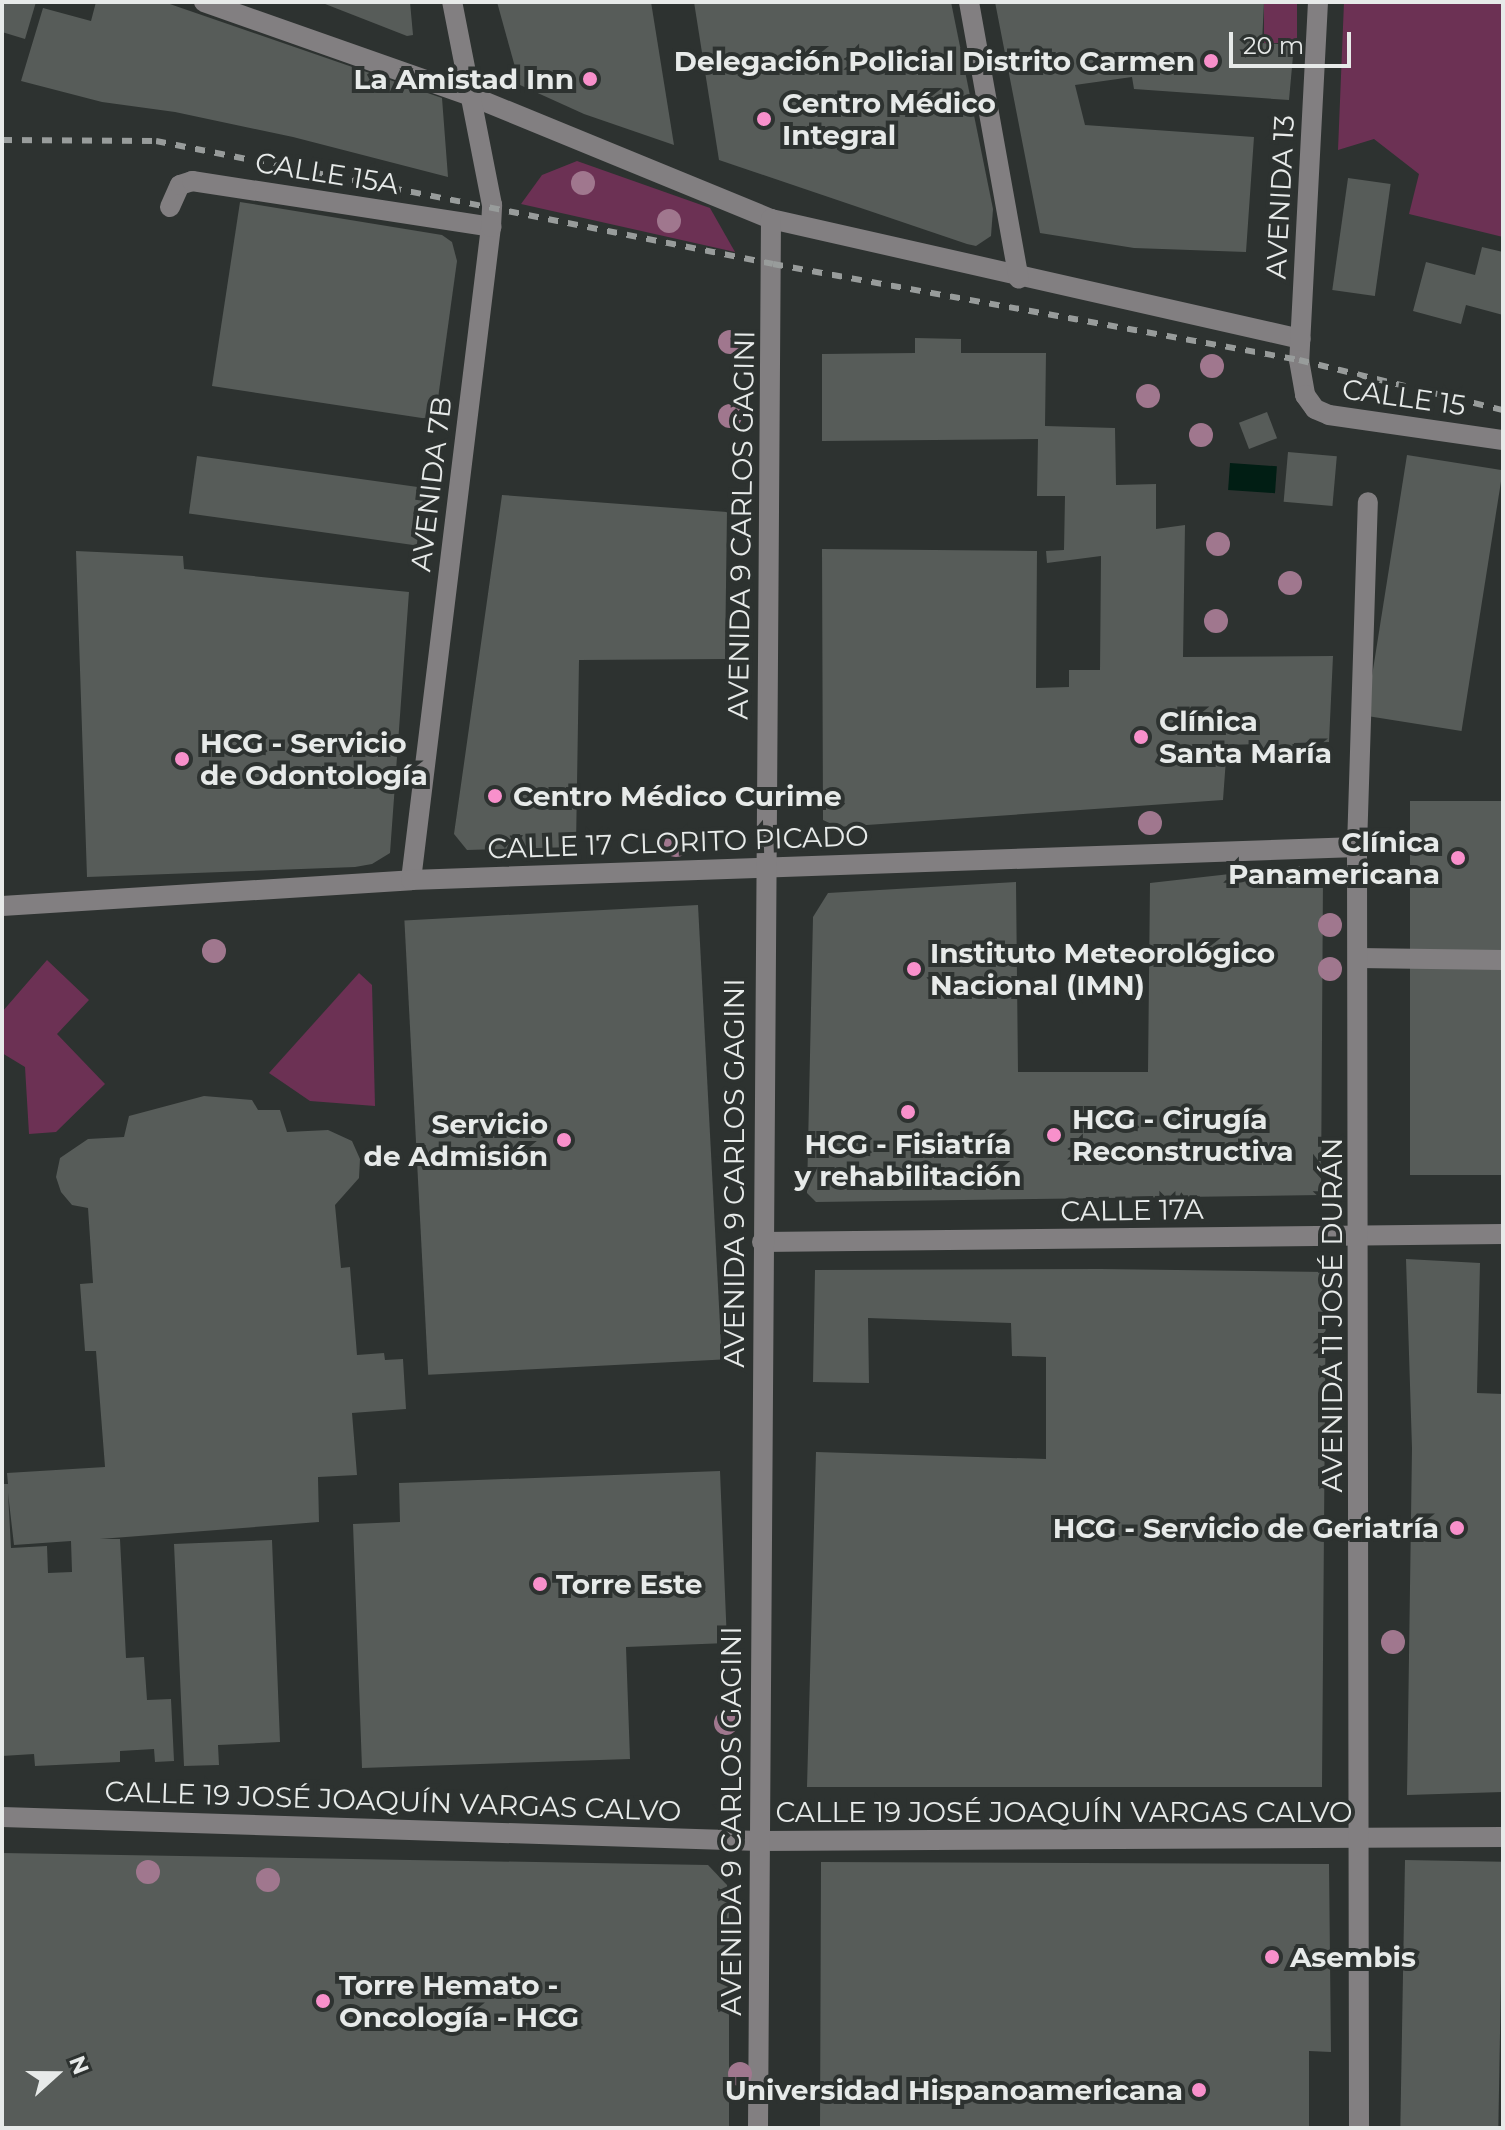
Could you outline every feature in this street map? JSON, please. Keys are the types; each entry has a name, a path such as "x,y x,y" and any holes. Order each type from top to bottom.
{"street":[{"path":"204,2 471,96 771,219 1019,279 1301,339"},
{"name":"AVENIDA 7B","path":"411,880 491,227 492,205 452,2"},
{"path":"969,2 1019,279"},
{"name":"AVENIDA 13","path":"1305,395 1301,339 1318,2"},
{"name":"CALLE 15A","path":"170,207 180,185 192,181 491,227"},
{"name":"AVENIDA 9 CARLOS GAGINI","path":"758,2128 763,866 771,219"},
{"name":"CALLE 15","path":"1305,395 1315,409 1329,415 1503,440"},
{"name":"AVENIDA 11 JOSÉ DURÁN","path":"1359,2128 1361,1839 1357,847 1368,502"},
{"name":"CALLE 17 CLORITO PICADO","path":"2,906 411,880 1357,847"},
{"path":"1358,958 1503,960"},
{"name":"CALLE 17A","path":"762,1242 1503,1234"},
{"name":"CALLE 19 JOSÉ JOAQUÍN VARGAS CALVO","path":"2,1817 759,1841 1503,1837"}],"shaded area":[{"path":"1264,2 1297,2 1297,43 1264,43"},
{"path":"1344,2 1503,2 1503,237 1409,214 1419,174 1374,139 1338,150"},
{"path":"577,161 710,208 735,252 521,204 542,175"},
{"path":"1230,463 1277,466 1275,493 1228,490"},
{"path":"47,960 89,1000 57,1034 105,1084 56,1132 29,1134 25,1067 2,1053 2,1012"},
{"path":"359,973 372,985 375,1106 310,1101 269,1073"}],"building":[{"path":"2,2 36,2 25,39 2,32"},
{"path":"96,2 164,2 442,98 448,177 293,137 175,112 102,102 21,81 43,8 91,21"},
{"path":"320,2 410,2 413,35 407,36"},
{"name":"La Amistad Inn","path":"497,2 651,2 674,145 584,114 520,85"},
{"path":"694,2 951,2 993,209 991,236 976,246 967,244 719,160"},
{"path":"995,2 1264,2 1262,43 1294,45 1289,100 1134,89 1132,77 1075,85 1085,125 1254,137 1246,252 1134,248 1040,233"},
{"path":"1348,178 1391,184 1375,296 1332,290"},
{"path":"240,202 442,235 452,242 457,261 435,420 212,386"},
{"path":"1482,247 1503,252 1503,315 1466,305 1461,324 1413,311 1426,262 1475,275"},
{"path":"915,338 961,339 961,353 1046,353 1045,426 1115,428 1116,485 1156,484 1156,529 1185,525 1183,657 1333,656 1329,742 1294,743 1293,752 1260,753 1260,744 1227,745 1223,800 838,827 823,820 822,549 1037,551 1036,688 1069,687 1069,670 1100,670 1101,556 1047,563 1046,551 1064,550 1065,496 1037,496 1038,439 822,441 822,354 915,353"},
{"path":"1267,412 1277,438 1249,449 1239,423"},
{"path":"1288,452 1337,456 1332,506 1284,502"},
{"path":"1407,455 1503,470 1462,731 1366,716"},
{"path":"197,456 425,488 417,545 189,513"},
{"path":"502,495 727,512 725,659 579,660 576,847 467,850 454,834"},
{"path":"76,551 183,556 184,569 409,592 390,853 372,864 355,867 87,877"},
{"path":"1410,801 1503,801 1503,1175 1410,1175"},
{"path":"1311,865 1323,878 1321,1195 816,1202 807,1193 813,917 828,893 1016,882 1018,1072 1148,1072 1150,883"},
{"name":"Servicio de Admisión","path":"698,905 722,1359 428,1375 404,920"},
{"path":"204,1096 252,1100 258,1110 280,1110 287,1132 328,1130 352,1141 360,1159 359,1178 335,1205 341,1268 350,1267 357,1355 384,1353 385,1360 403,1359 406,1409 352,1413 357,1475 318,1477 319,1522 100,1539 120,1539 126,1658 144,1657 147,1700 171,1699 174,1761 155,1762 154,1749 120,1751 120,1762 35,1766 34,1754 2,1756 2,1484 8,1484 7,1473 105,1467 96,1351 85,1351 80,1284 93,1283 88,1208 72,1205 61,1192 56,1177 60,1158 88,1139 124,1137 129,1116","holes":["8,1493 14,1545 71,1541 72,1572 48,1573 47,1546 11,1548"]},
{"path":"1406,1259 1480,1263 1477,1393 1503,1394 1503,1792 1407,1795 1412,1448"},
{"path":"815,1270 1326,1272 1322,1787 807,1787 816,1452 1046,1459 1046,1357 1012,1356 1011,1323 868,1318 869,1383 813,1382"},
{"name":"Torre Este","path":"720,1471 727,1643 626,1647 630,1759 362,1768 353,1524 400,1522 399,1483"},
{"path":"272,1540 280,1742 218,1745 219,1765 184,1766 174,1544"},
{"path":"2,1853 708,1865 727,1885 729,1901 729,2128 2,2128"},
{"path":"1405,1860 1503,1862 1498,2128 1400,2128"},
{"path":"821,1862 1329,1864 1331,2052 1309,2051 1309,2128 820,2128"}],"railway":[{"path":"2,140 156,141 773,264 1299,360 1503,410"}],"place":[{"name":"Delegación Policial Distrito Carmen","path":"1211,61"},
{"name":"La Amistad Inn","path":"590,79"},
{"name":"Centro Médico Integral","path":"764,119"},
{"name":"Clínica Santa María","path":"1141,737"},
{"name":"HCG - Servicio de Odontología","path":"182,759"},
{"name":"Centro Médico Curime","path":"495,796"},
{"name":"Clínica Panamericana","path":"1458,858"},
{"name":"Instituto Meteorológico Nacional (IMN)","path":"914,969"},
{"name":"HCG - Fisiatría y rehabilitación","path":"908,1112"},
{"name":"HCG - Cirugía Reconstructiva","path":"1054,1135"},
{"name":"Servicio de Admisión","path":"564,1140"},
{"name":"HCG - Servicio de Geriatría","path":"1457,1528"},
{"name":"Torre Este","path":"540,1584"},
{"name":"Asembis","path":"1272,1957"},
{"name":"Torre Hemato - Oncología - HCG","path":"323,2001"},
{"name":"Universidad Hispanoamericana","path":"1199,2090"}]}
